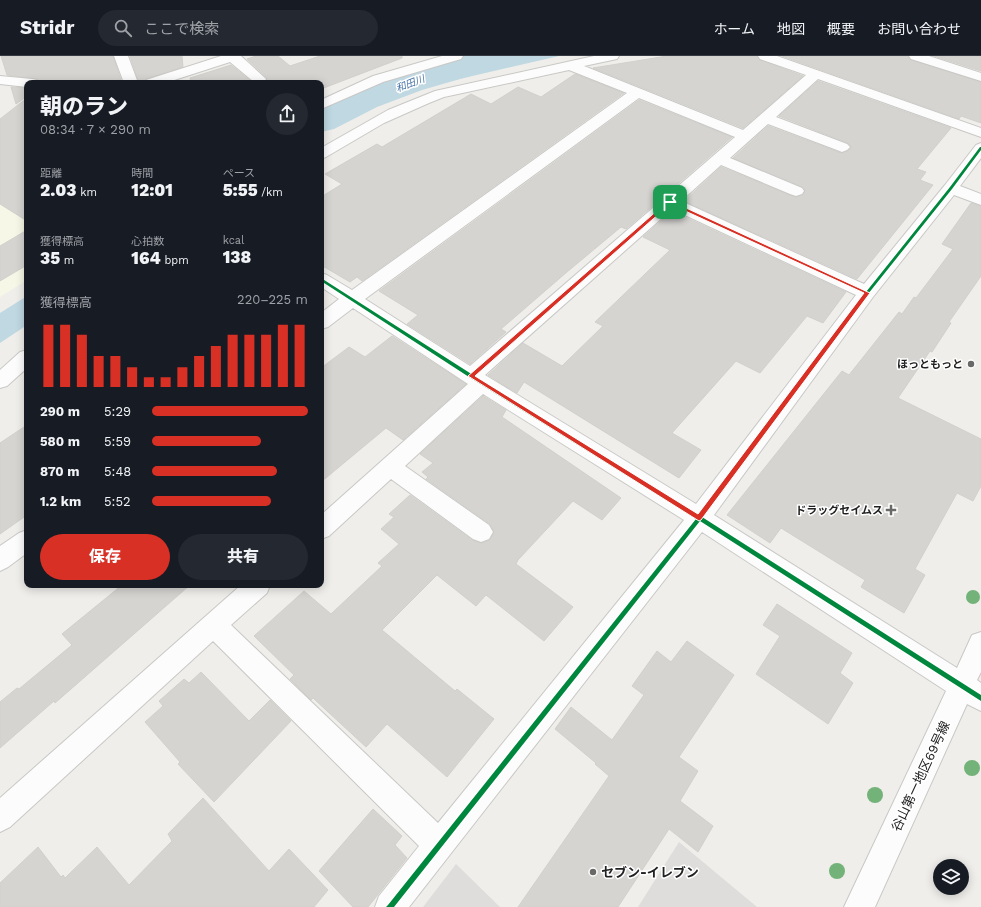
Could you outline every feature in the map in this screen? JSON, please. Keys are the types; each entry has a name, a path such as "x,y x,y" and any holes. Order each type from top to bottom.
{"street":[{"path":"121,56 130,80"},
{"path":"160,80 233,56 259,79"},
{"path":"324,105 378,79 456,56"},
{"path":"324,152 376,120 415,102 440,94 612,56"},
{"path":"764,56 981,133"},
{"path":"916,56 981,77"},
{"path":"569,65 746,136"},
{"path":"324,526 390,467 477,380 670,202 816,74"},
{"path":"0,80 24,82"},
{"path":"324,320 638,92"},
{"path":"766,118 842,147"},
{"path":"390,907 699,518 867,293 981,148"},
{"path":"719,159 796,191"},
{"path":"951,188 981,200"},
{"path":"670,202 867,293"},
{"path":"324,281 477,380 699,518 971,691"},
{"path":"0,381 24,360"},
{"path":"390,467 481,532"},
{"path":"0,560 24,542"},
{"path":"0,817 255,588"},
{"path":"214,625 439,845"},
{"name":"谷山第一地区69号線","path":"859,907 971,691 981,644"}],"shaded area":[{"path":"0,159 24,164 24,282 0,297"},
{"path":"679,842 757,907 638,907"},
{"path":"456,864 500,907 423,907"}],"water":[{"path":"506,56 559,56 425,87 365,109 324,131 324,116 356,100 414,77"},
{"path":"24,298 24,327 0,343 0,313"}],"building":[{"path":"1,56 113,56 121,80 38,80 7,75"},
{"path":"130,56 182,56 183,67 145,80 138,80"},
{"path":"256,56 278,56 290,66 320,56 402,56 402,58 324,88 324,80 266,80 267,78 247,59"},
{"path":"667,56 757,56 760,60 803,76 743,128 593,68"},
{"path":"782,56 908,56 911,60 981,82 981,123 961,116 959,119"},
{"path":"934,56 981,56 981,71"},
{"path":"231,65 249,80 190,80 190,78"},
{"path":"575,74 624,93 362,281 357,277 350,282 324,267 324,195 342,184 325,174 377,144 382,147 471,94 491,104 518,87 541,97"},
{"path":"818,81 951,128 917,169 926,172 920,180 933,185 857,279 684,201 721,167 790,195 796,197 803,195 805,190 803,187 733,158 768,126 841,153 848,151 852,147 848,143 779,116"},
{"path":"11,87 24,88 24,98 16,104"},
{"path":"24,100 24,219 0,204 0,119"},
{"path":"639,100 732,137 626,229 621,227 501,329 506,332 470,364 407,324 418,315 379,291"},
{"path":"971,203 981,206 981,276 949,322 951,323 932,352 930,351 898,398 981,439 981,486 973,501 957,493 915,569 925,575 904,613 861,587 865,580 781,528 770,543 727,515 842,371 849,375 899,312 902,314 914,297 916,298 953,249 942,244"},
{"path":"672,211 846,292 823,323 807,316 760,373 736,361 672,433 701,450 679,478 524,382 517,393 488,375 523,343 562,366 603,326 595,322 670,250 643,237"},
{"path":"24,232 24,267 0,281 0,246"},
{"path":"392,336 466,384 403,440 386,428 324,480 324,366 349,347 365,357"},
{"path":"483,396 506,410 502,417 621,498 602,520 573,501 518,560 516,564 573,607 544,641 486,595 476,606 437,575 382,630 455,691 457,689 494,719 447,777 387,724 366,747 313,698 311,700 290,679 294,675 254,636 304,591 331,614 382,566 378,563 399,544 381,529 394,517 389,514 410,495 472,540 482,543 490,540 494,531 490,524 426,479 428,477 422,472 433,463 420,454"},
{"path":"24,427 24,517 0,534 0,443"},
{"path":"118,588 187,588 55,703 54,701 0,748 0,702 17,688 19,689 72,645 62,634"},
{"path":"777,604 852,653 840,673 853,683 828,724 756,674 780,636 763,625"},
{"path":"687,641 734,675 679,757 698,771 680,801 713,826 698,852 669,829 618,907 518,907 609,776 595,764 596,763 555,729 571,707 612,740 644,695 632,686 657,651 671,662"},
{"path":"201,672 249,721 270,700 291,721 214,802 178,764 180,762 145,722 163,706 159,701 184,679 189,683"},
{"path":"203,798 269,871 289,849 328,890 314,907 0,907 0,883 38,847 61,877 63,875 65,878 97,847 129,885 172,841 168,834"},
{"path":"373,809 402,836 395,845 407,858 368,907 353,907 319,871"}],"waterway":[{"name":"和田川","path":"324,119 364,100 410,82 503,56"}],"cycle path":[{"path":"390,907 699,518 867,293 981,148"},
{"path":"324,281 471,376 699,518 981,698"}],"place":[{"name":"ほっともっと","path":"971,364"},
{"name":"ドラッグセイムス","path":"891,510"},
{"name":"セブン-イレブン","path":"593,872"}],"route":[{"path":"670,202 867,293 699,518 471,376 670,202"}]}
